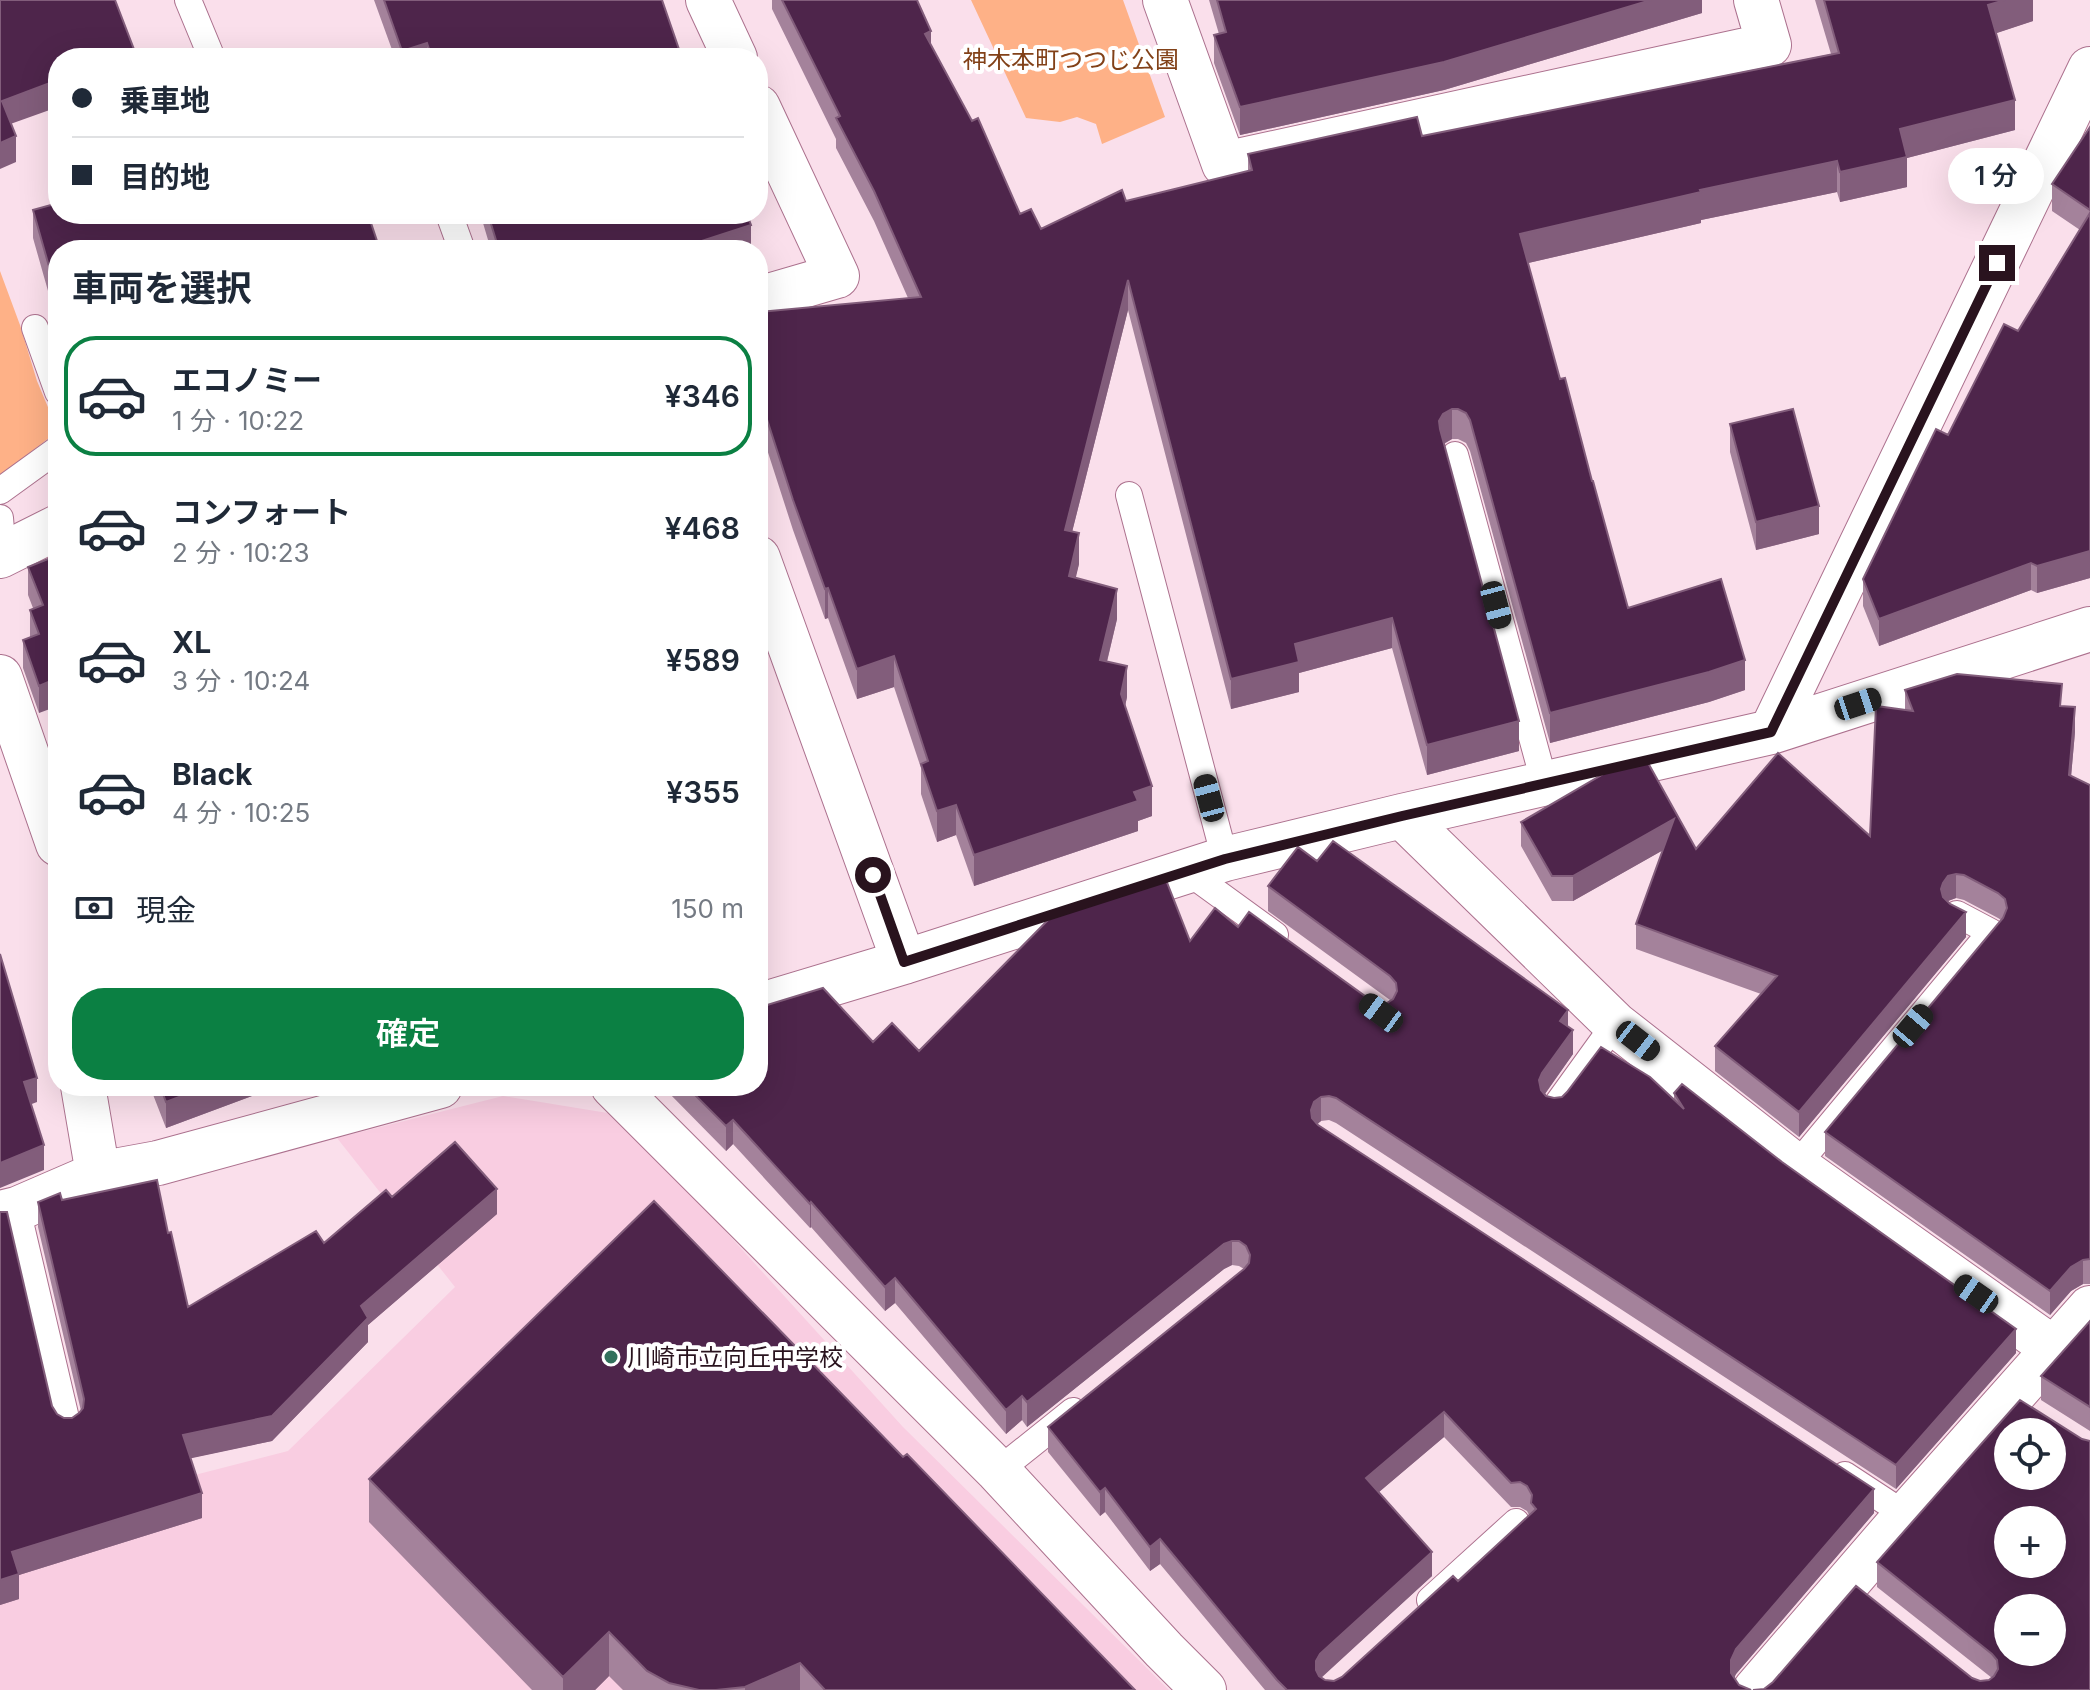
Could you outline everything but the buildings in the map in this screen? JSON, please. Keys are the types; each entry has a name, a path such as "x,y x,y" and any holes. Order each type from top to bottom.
{"street":[{"path":"708,0 730,48"},
{"path":"1165,0 1224,164 1769,45 1756,0"},
{"path":"1771,732 2090,69"},
{"path":"768,128 837,276 768,296"},
{"path":"1,543 48,530"},
{"path":"768,586 904,962"},
{"path":"768,1003 1206,865 1402,816 1771,732 2090,629"},
{"path":"0,677 48,815"},
{"path":"1402,816 1615,1024 1796,1166 2054,1349"},
{"path":"85,1096 98,1174"},
{"path":"8,1211 98,1174 158,1163 403,1096"},
{"path":"623,1096 998,1471 1204,1690"},
{"path":"1755,1690 1860,1593 1906,1515 2022,1408 2054,1349 2090,1308"}],"lane":[{"path":"188,0 208,48"},
{"path":"35,328 48,364"},
{"path":"1455,455 1545,785"},
{"path":"0,491 48,456"},
{"path":"1129,495 1206,865 1296,951"},
{"path":"1796,1166 1991,932 1957,914"},
{"path":"1555,1107 1615,1024"},
{"path":"8,1211 68,1427"},
{"path":"998,1471 1097,1391"},
{"path":"1827,1463 1906,1515"},
{"path":"1412,1616 1516,1522"}],"shaded area":[{"name":"川崎市立向丘中学校","path":"503,1096 620,1115 903,1427 1169,1690 0,1690 0,1525 288,1451 455,1287 337,1138"}],"green space":[{"name":"神木本町つつじ公園","path":"971,0 1123,0 1165,117 1102,144 1096,124 1077,117 1060,122 1026,118"},
{"path":"0,271 48,407 48,439 0,476"}],"place":[{"name":"川崎市立向丘中学校","path":"611,1357"}],"route":[{"path":"873,875 904,962 1225,859 1771,732 1997,263"}]}
